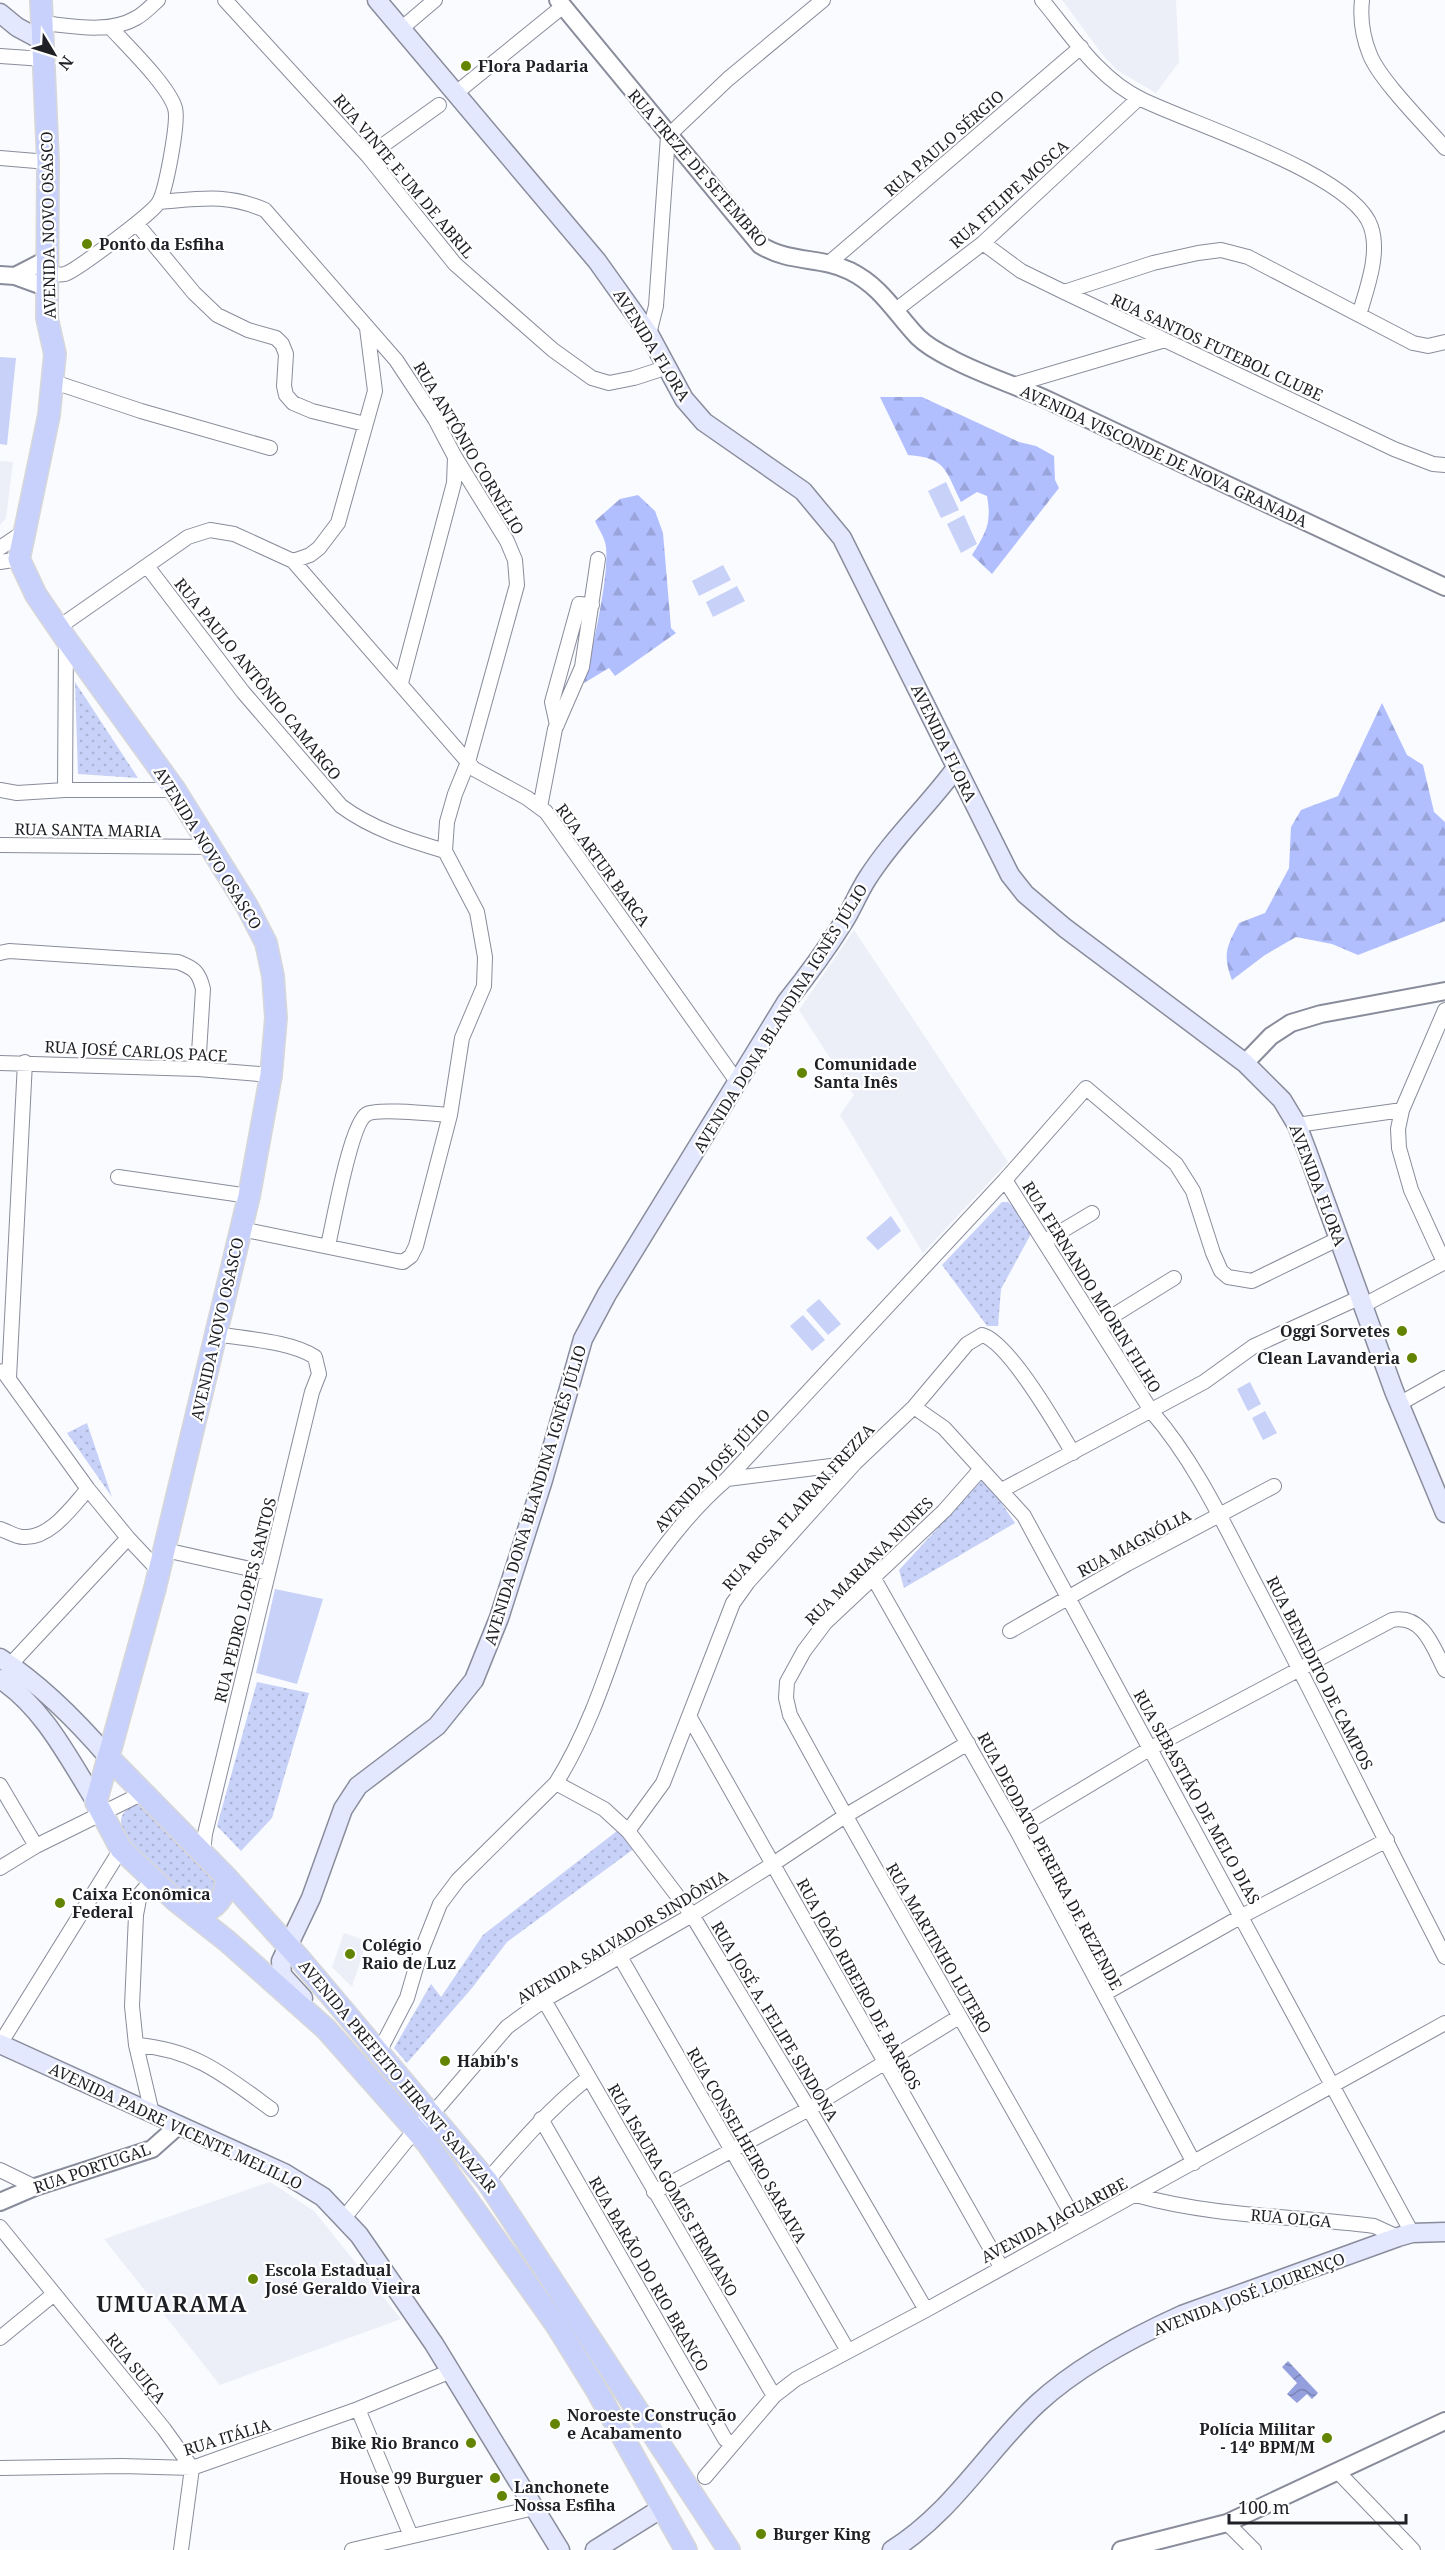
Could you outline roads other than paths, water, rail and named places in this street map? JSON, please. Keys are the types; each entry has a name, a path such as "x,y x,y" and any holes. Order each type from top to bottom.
{"main road":[{"name":"AVENIDA NOVO OSASCO","path":"41,0 48,162 47,318 55,354 54,382 25,531 10,560 28,581 62,633 175,790 247,906 266,943 273,976 276,1018 271,1075 249,1196 165,1550 108,1757 99,1807"},
{"name":"AVENIDA FLORA","path":"377,0 597,261 649,334 684,399 704,422 802,490 842,538 1010,875 1025,894 1065,928 1245,1063 1282,1100 1297,1125 1399,1404 1441,1493 1445,1513"},
{"path":"0,13 17,27 43,41"},
{"name":"AVENIDA DONA BLANDINA IGNÊS JÚLIO","path":"326,2030 319,2015 282,1975 281,1961 311,1898 343,1809 358,1786 437,1726 474,1680 499,1618 543,1480 583,1339 607,1294 787,1001 805,980 843,922 867,879 894,842 940,790 956,768"},
{"name":"AVENIDA PREFEITO HIRANT SANAZAR","path":"3,1667 89,1735 142,1793 227,1878 288,1945 432,2114 487,2181 729,2550"},
{"name":"AVENIDA PREFEITO HIRANT SANAZAR","path":"3,1667 18,1694 53,1733 99,1807 121,1849 152,1880 326,2030 415,2130 472,2204 555,2323 686,2550"},
{"path":"195,1916 217,1906 226,1892 227,1878"},
{"name":"AVENIDA PADRE VICENTE MELILLO","path":"0,2044 284,2173 323,2197 344,2218 369,2250 451,2371 560,2550"},
{"name":"RUA OLGA","path":"1405,2235 1445,2232"},
{"name":"AVENIDA JOSÉ LOURENÇO","path":"892,2550 927,2525 954,2498 1036,2405 1078,2372 1182,2315 1405,2235"},
{"path":"595,2550 662,2508 678,2504 683,2506 710,2539 723,2550"}],"street":[{"path":"0,56 88,27 110,27 136,19 158,0"},
{"name":"RUA VINTE E UM DE ABRIL","path":"225,0 368,156 455,264 553,350 592,378 609,383 634,378 668,366"},
{"path":"402,28 435,0"},
{"path":"649,334 656,306 668,136 728,79 824,0"},
{"path":"1042,0 1106,74 1139,98 1239,139 1331,184 1359,207 1371,225 1375,247 1359,315"},
{"path":"1362,0 1363,29 1370,56 1383,76 1445,148"},
{"path":"456,93 560,3"},
{"name":"RUA TREZE DE SETEMBRO","path":"560,3 760,245 787,258 829,263 849,270 863,279 897,309"},
{"path":"7,275 64,274 137,224 159,202 177,126 175,108 163,87 110,27"},
{"name":"RUA PAULO SÉRGIO","path":"829,263 1081,47"},
{"name":"RUA FELIPE MOSCA","path":"897,309 983,243 1139,98"},
{"path":"368,156 439,105"},
{"path":"0,158 48,162"},
{"name":"RUA ANTÔNIO CORNÉLIO","path":"159,202 207,197 225,198 248,202 265,210 396,360 435,419 507,541 515,560 517,585 468,762 450,813 445,851"},
{"path":"137,224 194,293 217,315 248,330 276,338 282,344 286,354 284,386 286,395 293,403 312,411 365,424"},
{"name":"RUA SANTOS FUTEBOL CLUBE","path":"983,243 1021,271 1064,292 1394,448 1433,464 1445,465"},
{"path":"1064,292 1153,263 1221,250 1248,257 1413,343 1428,346 1445,342"},
{"path":"7,275 47,274"},
{"name":"AVENIDA VISCONDE DE NOVA GRANADA","path":"897,309 918,337 953,360 1013,385 1445,587"},
{"path":"65,789 62,633 188,537 210,530 234,534 293,561 310,555 319,548 338,523 375,391 366,326"},
{"path":"1013,385 1165,340"},
{"path":"54,382 141,411 270,448"},
{"path":"401,683 454,483 456,457"},
{"path":"0,549 25,531"},
{"path":"540,807 556,725 582,667 598,559"},
{"name":"RUA ARTUR BARCA","path":"293,561 474,769 540,807 553,821 738,1083"},
{"name":"RUA PAULO ANTÔNIO CAMARGO","path":"147,566 249,699 342,806 358,819 403,839 445,851"},
{"path":"556,725 552,702 579,604 592,605"},
{"path":"0,790 27,793 65,789 175,790"},
{"name":"RUA SANTA MARIA","path":"0,845 211,847"},
{"path":"241,1229 403,1262 411,1257 416,1246 450,1115 462,1038 484,986 485,957 477,912 445,851"},
{"path":"5,952 178,962 194,968 200,976 203,989 198,1069"},
{"path":"1245,1063 1271,1035 1291,1023 1321,1014 1445,991"},
{"path":"1002,1490 1152,1412 1214,1376 1254,1346 1362,1301 1445,1262 1412,1190 1399,1148 1398,1129 1402,1110 1445,1010"},
{"name":"RUA JOSÉ CARLOS PACE","path":"2,1062 198,1069 271,1075"},
{"path":"25,1062 4,1373 88,1489 128,1538 159,1571"},
{"name":"AVENIDA JOSÉ JÚLIO","path":"379,2052 407,1998 419,1957 440,1904 458,1880 556,1783 587,1725 640,1580 680,1526 727,1479 1005,1180 1086,1088 1176,1164 1193,1191 1213,1253 1221,1271 1228,1277 1252,1281 1338,1239"},
{"path":"1297,1125 1402,1110"},
{"path":"328,1246 352,1141 360,1119 368,1112 380,1111 450,1115"},
{"path":"118,1177 249,1196"},
{"name":"RUA FERNANDO MIORIN FILHO","path":"1005,1180 1152,1412"},
{"path":"1045,1241 1092,1213"},
{"path":"1098,1325 1174,1278"},
{"name":"RUA PEDRO LOPES SANTOS","path":"203,1853 204,1834 312,1392 319,1374 315,1357 294,1347 216,1334"},
{"name":"RUA ROSA FLAIRAN FREZZA","path":"628,1831 663,1783 733,1603 748,1582 855,1463 914,1407 967,1344 978,1337 988,1337 1004,1352 1035,1393 1073,1453"},
{"path":"1399,1404 1445,1378"},
{"name":"RUA SEBASTIÃO DE MELO DIAS","path":"914,1407 944,1428 1024,1516 1333,2086 1405,2235"},
{"name":"RUA BENEDITO DE CAMPOS","path":"1152,1412 1174,1437 1220,1516 1445,1957"},
{"path":"727,1479 855,1463"},
{"name":"RUA MARIANA NUNES","path":"787,1682 804,1651 825,1623 944,1511 981,1469"},
{"name":"RUA MAGNÓLIA","path":"1010,1631 1069,1596 1274,1486"},
{"path":"0,1529 23,1537 41,1533 60,1520 88,1489"},
{"path":"3,1667 128,1538"},
{"path":"165,1550 268,1573"},
{"name":"RUA DEODATO PEREIRA DE REZENDE","path":"873,1577 1016,1829 1194,2163"},
{"path":"1016,1829 1151,1748 1382,1624 1405,1619 1413,1621 1424,1630 1445,1670"},
{"name":"RUA MARTINHO LUTERO","path":"787,1682 786,1698 790,1715 1078,2226"},
{"name":"RUA JOÃO RIBEIRO DE BARROS","path":"689,1716 1001,2267"},
{"name":"AVENIDA SALVADOR SINDÔNIA","path":"344,2218 415,2130 432,2114 507,2027 544,2000 692,1915 845,1816 968,1743"},
{"name":"RUA JOSÉ A. FELIPE SINDONA","path":"556,1783 604,1809 628,1831 692,1915 926,2310"},
{"path":"0,1785 36,1846"},
{"path":"0,1868 99,1807 142,1793"},
{"path":"1104,1994 1242,1916 1387,1840"},
{"path":"0,2044 121,1849"},
{"path":"152,1880 140,1894 136,1915 132,2006 136,2045 152,2113"},
{"name":"RUA CONSELHEIRO SARAIVA","path":"619,1955 848,2351"},
{"name":"RUA ISAURA GOMES FIRMIANO","path":"544,2000 774,2396"},
{"path":"654,2192 809,2109 959,2017"},
{"name":"AVENIDA JAGUARIBE","path":"705,2477 731,2443 739,2439 774,2396 796,2379 1136,2195 1445,2023"},
{"path":"136,2045 179,2051 200,2061 271,2109"},
{"path":"487,2181 541,2119 562,2098 588,2078"},
{"name":"RUA BARÃO DO RIO BRANCO","path":"541,2119 725,2439 731,2443"},
{"name":"RUA PORTUGAL","path":"0,2202 34,2187 152,2149 179,2125"},
{"path":"0,2170 34,2187"},
{"name":"RUA OLGA","path":"1136,2195 1172,2206 1205,2211 1374,2226 1405,2235"},
{"name":"RUA SUIÇA","path":"0,2227 164,2429 192,2468"},
{"path":"0,2338 54,2294"},
{"name":"RUA ITÁLIA","path":"0,2468 122,2466 192,2468 358,2409 451,2371"},
{"path":"358,2409 411,2536"},
{"path":"1121,2550 1227,2523 1444,2423"},
{"path":"181,2550 192,2468"},
{"path":"1338,2472 1413,2550"},
{"path":"352,2550 534,2508"},
{"path":"1227,2523 1254,2550"}],"water":[{"path":"1288,2361 1318,2393 1312,2399 1307,2394 1297,2403 1287,2394 1297,2383 1282,2367"}],"place":[{"name":"Flora Padaria","path":"466,66"},
{"name":"Ponto da Esfiha","path":"87,244"},
{"name":"Comunidade Santa Inês","path":"802,1073"},
{"name":"Oggi Sorvetes","path":"1402,1331"},
{"name":"Clean Lavanderia","path":"1412,1358"},
{"name":"Caixa Econômica Federal","path":"60,1903"},
{"name":"Colégio Raio de Luz","path":"350,1954"},
{"name":"Habib's","path":"445,2061"},
{"name":"Escola Estadual José Geraldo Vieira","path":"253,2279"},
{"name":"Noroeste Construção e Acabamento","path":"555,2424"},
{"name":"Polícia Militar - 14º BPM/M","path":"1327,2438"},
{"name":"Bike Rio Branco","path":"471,2443"},
{"name":"House 99 Burguer","path":"495,2478"},
{"name":"Lanchonete Nossa Esfiha","path":"502,2496"},
{"name":"Burger King","path":"761,2534"}],"district":[{"name":"UMUARAMA","path":"172,2304"}]}
